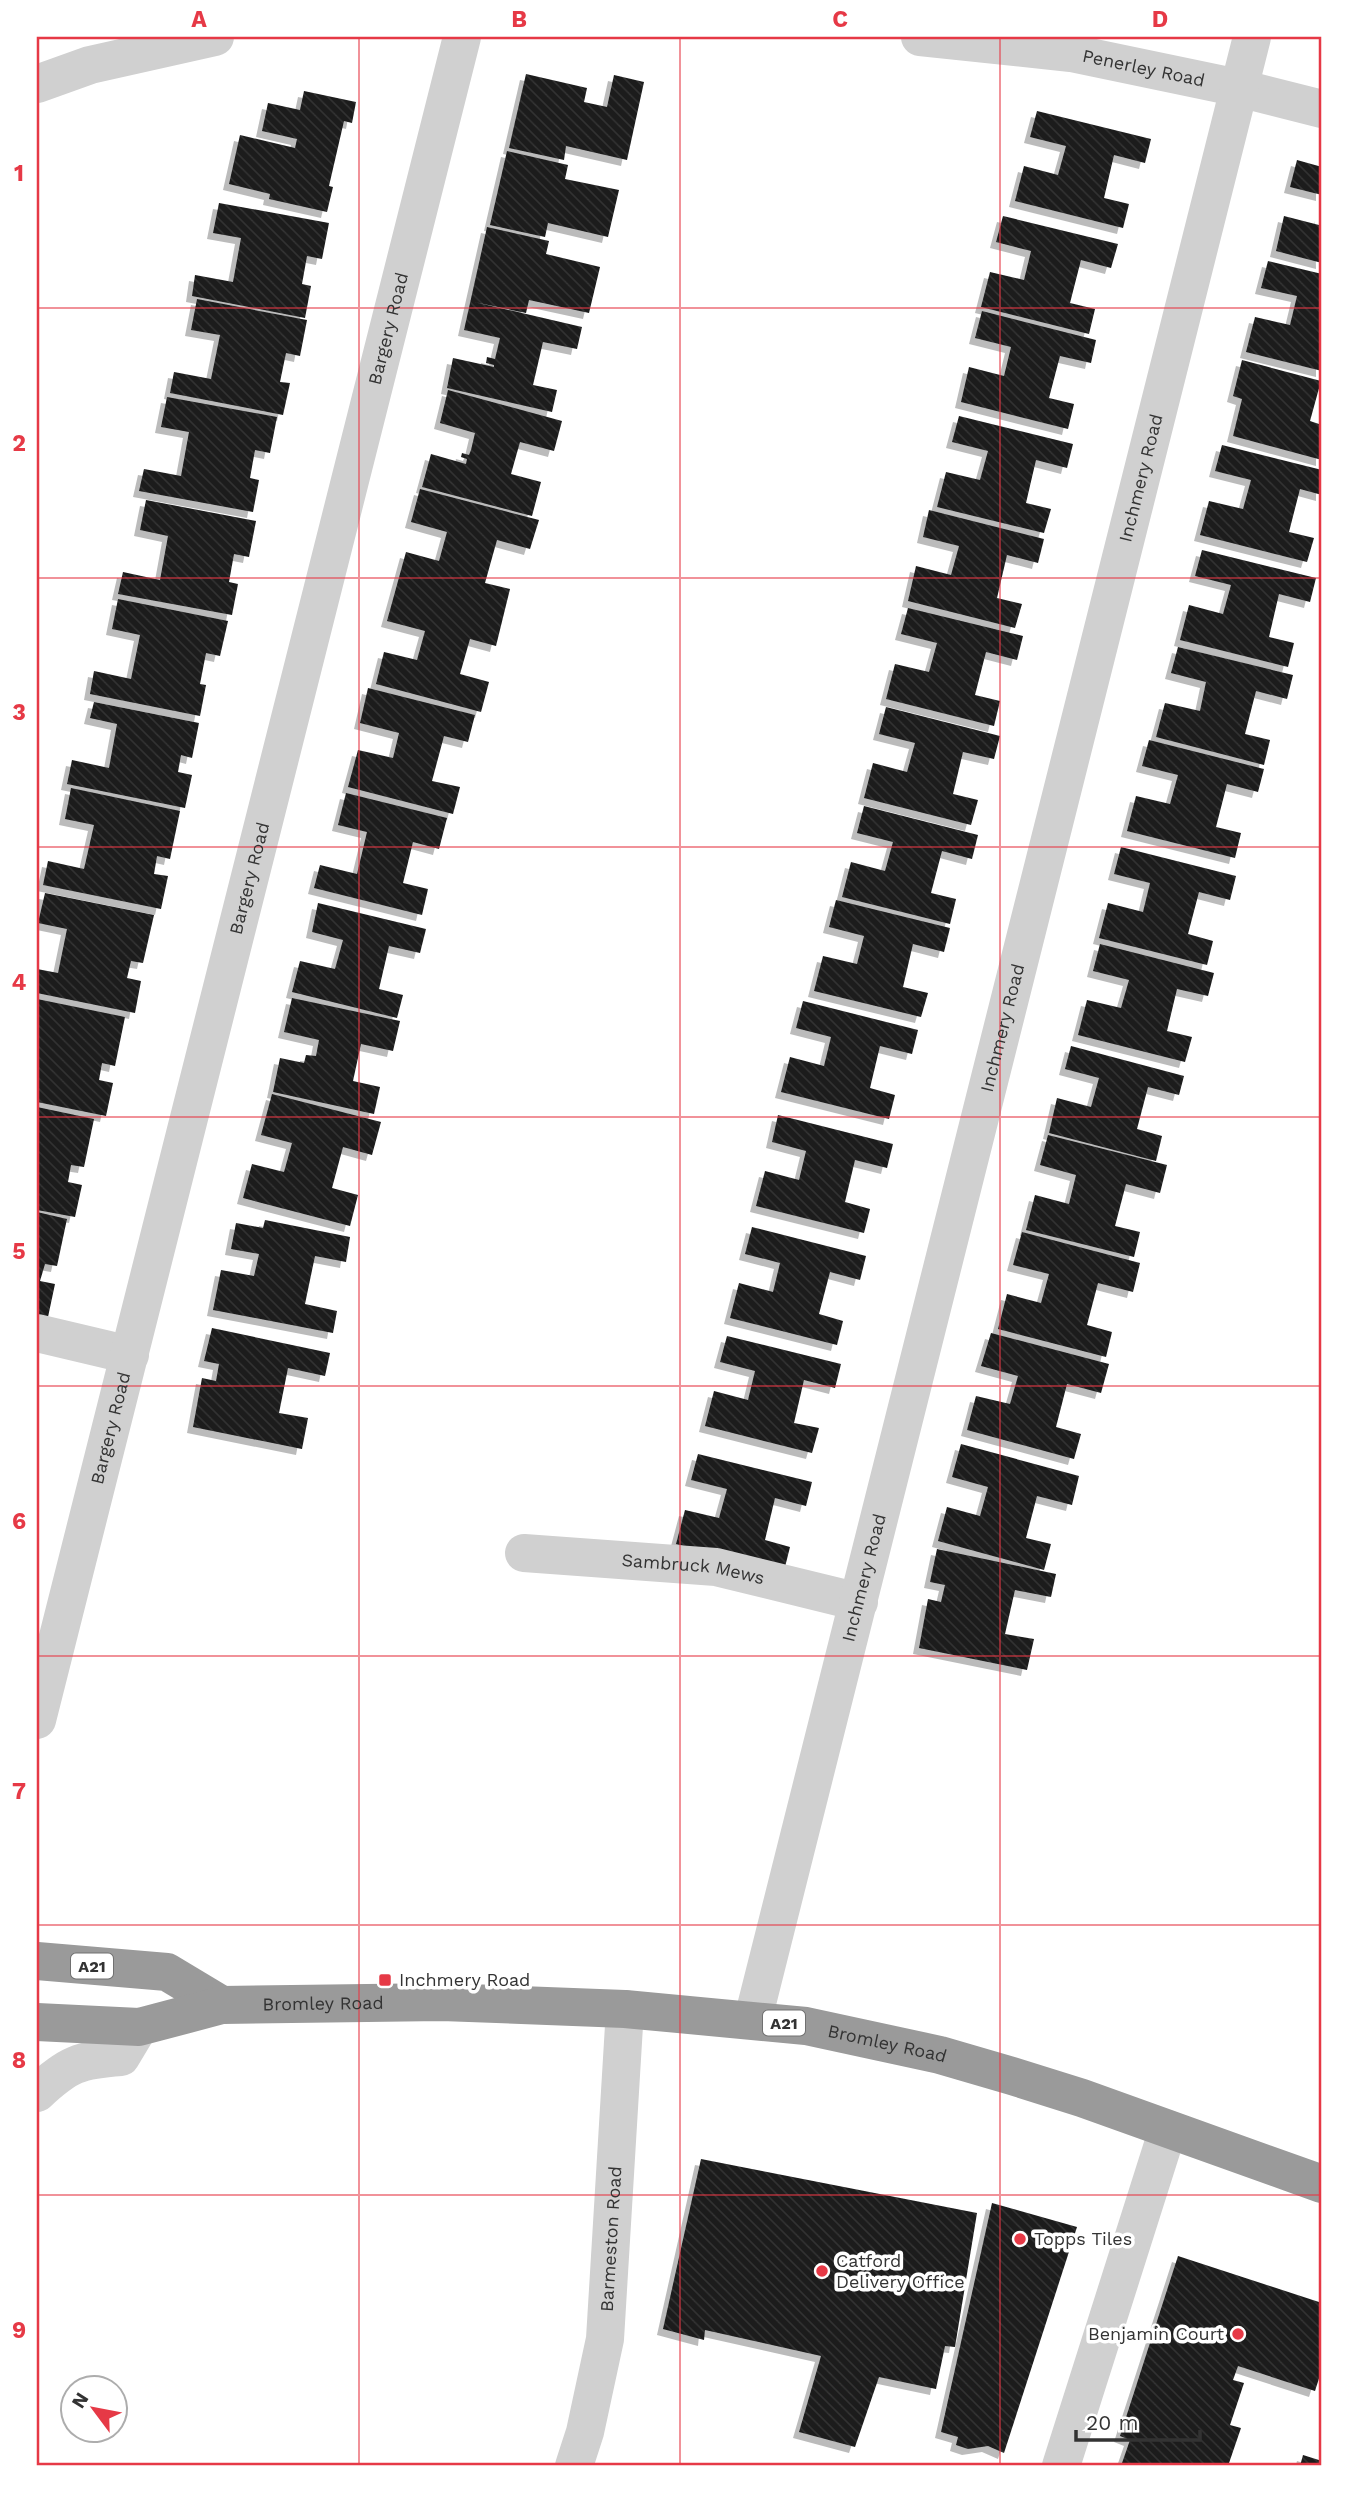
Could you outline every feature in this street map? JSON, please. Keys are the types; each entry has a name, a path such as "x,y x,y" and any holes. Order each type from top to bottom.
{"highway":[{"name":"A21","path":"37,1961 167,1972 222,2005"},
{"name":"Bromley Road","path":"37,2022 139,2027 222,2005 442,2002 625,2009 753,2019 806,2026 940,2055 1082,2098 1322,2184"}],"street":[{"path":"37,84 90,65 215,37"},
{"name":"Bargery Road","path":"37,1720 462,37"},
{"name":"Penerley Road","path":"920,37 1071,53 1239,88 1322,109"},
{"name":"Inchmery Road","path":"753,2019 1252,37"},
{"path":"37,1334 130,1355"},
{"name":"Sambruck Mews","path":"524,1553 716,1567 859,1602"},
{"name":"Barmeston Road","path":"575,2466 605,2339 625,2009"},
{"path":"37,2093 59,2072 86,2060 121,2057 139,2027"},
{"path":"1061,2466 1168,2129"}],"building":[{"path":"526,74 587,88 584,102 607,107 614,75 644,82 627,160 566,146 564,160 509,148"},
{"path":"304,91 356,102 352,123 344,121 329,186 333,187 327,212 269,199 270,194 229,184 240,135 295,148 297,139 262,131 268,103 300,110"},
{"path":"1037,111 1151,139 1145,163 1114,155 1104,198 1129,204 1123,228 1015,201 1024,166 1058,175 1066,146 1030,137"},
{"path":"507,151 568,165 565,179 619,190 608,237 548,223 545,237 490,225"},
{"path":"1297,160 1322,167 1322,195 1290,187"},
{"path":"219,203 329,223 322,259 307,256 302,284 311,286 305,318 192,296 195,275 233,282 241,238 213,233"},
{"path":"1321,215 1322,263 1276,251 1284,216 1319,225"},
{"path":"1003,216 1118,244 1111,268 1081,260 1070,303 1095,309 1089,334 981,307 990,272 1024,280 1031,251 996,242"},
{"path":"487,227 549,241 546,254 600,267 589,313 529,300 526,313 474,302 582,327 577,349 543,342 533,385 557,390 552,412 447,388 453,358 494,367 486,363 487,357 495,359 500,338 464,330"},
{"path":"1268,261 1322,274 1322,371 1246,352 1255,317 1290,325 1297,296 1261,288"},
{"path":"197,299 307,320 300,356 286,353 280,382 290,383 283,415 170,393 174,372 211,379 220,335 191,330"},
{"path":"982,311 1096,340 1091,363 1060,356 1049,398 1074,404 1068,429 961,402 969,367 1004,376 1011,347 975,338"},
{"path":"1242,360 1321,381 1310,421 1322,425 1322,460 1233,436 1242,399 1233,396"},
{"path":"448,390 562,421 554,451 520,442 511,474 541,482 532,516 422,487 431,454 466,464 467,459 461,457 462,453 469,455 471,450 475,433 440,423"},
{"path":"167,397 277,417 270,453 255,450 250,478 259,480 253,512 139,491 144,469 181,476 189,432 161,427"},
{"path":"959,416 1073,444 1067,468 1036,460 1026,503 1051,509 1044,533 937,507 946,472 980,480 988,451 952,442"},
{"path":"1222,445 1322,470 1322,495 1300,489 1289,532 1314,538 1307,562 1200,535 1209,501 1243,509 1251,480 1215,471"},
{"path":"420,489 539,520 530,549 497,540 485,583 510,589 496,646 470,639 460,674 489,682 481,712 376,684 384,652 417,660 425,631 387,621 406,552 439,561 447,532 411,522"},
{"path":"146,500 256,521 249,557 234,554 229,582 238,584 232,615 118,594 123,572 160,580 168,536 140,530"},
{"path":"929,510 1044,539 1038,563 1007,555 997,598 1022,604 1015,628 908,601 916,566 951,575 959,546 923,537"},
{"path":"1202,550 1316,578 1310,602 1279,594 1269,637 1294,643 1288,667 1180,640 1189,605 1223,614 1231,585 1195,576"},
{"path":"118,599 228,621 220,656 206,653 200,684 206,685 200,716 90,694 94,671 131,679 140,635 112,629"},
{"path":"908,608 1023,636 1017,660 986,652 975,695 1000,701 994,726 886,699 895,664 929,672 937,643 901,634"},
{"path":"1178,647 1293,675 1287,699 1256,691 1245,734 1270,740 1264,765 1156,737 1165,703 1200,711 1206,682 1171,673"},
{"path":"368,688 475,715 468,742 444,736 432,781 460,787 453,814 348,787 358,750 393,758 399,733 360,723"},
{"path":"94,702 199,723 192,758 181,755 178,772 192,775 185,808 67,784 72,760 109,768 117,724 90,718"},
{"path":"886,707 1000,736 994,759 963,752 953,794 978,800 971,825 864,798 873,763 907,772 915,743 879,734"},
{"path":"1149,740 1264,769 1258,792 1227,784 1216,827 1241,833 1235,858 1127,831 1136,796 1170,804 1178,775 1142,766"},
{"path":"71,788 180,811 170,859 157,856 154,874 168,876 161,909 43,885 48,861 84,869 94,825 65,819"},
{"path":"346,793 447,818 439,849 413,842 403,883 428,889 422,915 314,888 320,865 357,874 367,832 338,825"},
{"path":"864,806 978,835 972,859 942,851 931,893 956,899 950,924 842,897 851,862 885,871 893,842 857,833"},
{"path":"1121,847 1236,876 1230,900 1199,892 1188,934 1213,941 1207,965 1099,938 1108,903 1143,912 1150,883 1114,874"},
{"path":"45,893 154,915 143,963 131,961 127,978 141,981 135,1013 37,993 37,969 58,973 67,929 38,923"},
{"path":"836,900 950,928 944,952 913,944 903,987 928,993 921,1017 814,991 823,956 857,964 864,936 829,927"},
{"path":"318,903 426,929 420,953 389,946 379,989 403,995 397,1018 292,992 300,961 335,969 343,940 312,932"},
{"path":"1100,944 1214,973 1208,996 1177,989 1167,1031 1192,1037 1185,1062 1078,1035 1087,1000 1121,1008 1129,980 1093,971"},
{"path":"292,998 400,1021 393,1051 361,1044 353,1081 380,1087 374,1114 273,1092 280,1058 304,1063 306,1055 316,1056 319,1040 284,1032"},
{"path":"37,999 125,1017 115,1066 102,1063 99,1080 113,1083 106,1116 37,1102"},
{"path":"803,1001 918,1030 912,1054 880,1046 870,1088 895,1095 889,1119 781,1092 790,1057 824,1066 831,1037 796,1028"},
{"path":"1071,1046 1184,1076 1179,1095 1148,1087 1137,1129 1162,1136 1156,1161 1049,1133 1057,1098 1091,1107 1099,1078 1065,1069"},
{"path":"272,1094 381,1122 372,1155 343,1147 332,1188 358,1195 350,1226 243,1198 252,1164 284,1172 292,1143 261,1135"},
{"path":"37,1107 94,1119 84,1167 71,1165 68,1182 82,1185 75,1217 37,1210"},
{"path":"778,1115 893,1144 887,1168 855,1160 845,1202 870,1209 864,1233 756,1206 765,1171 799,1180 806,1151 772,1142"},
{"path":"1048,1135 1167,1165 1160,1193 1126,1184 1115,1226 1140,1232 1134,1257 1026,1230 1035,1195 1069,1204 1076,1175 1040,1165"},
{"path":"37,1212 67,1219 57,1266 45,1264 40,1281 55,1284 48,1317 37,1315"},
{"path":"265,1220 350,1237 346,1262 315,1256 305,1304 337,1311 333,1333 213,1310 221,1270 254,1276 259,1254 231,1249 236,1223 263,1228"},
{"path":"752,1227 866,1256 860,1280 830,1272 819,1314 843,1321 837,1345 730,1318 739,1283 773,1292 780,1263 745,1254"},
{"path":"1022,1232 1140,1263 1133,1292 1098,1283 1087,1325 1112,1332 1106,1357 998,1329 1007,1294 1041,1303 1049,1274 1013,1265"},
{"path":"212,1328 330,1353 325,1376 288,1368 279,1413 308,1418 302,1449 193,1427 202,1378 216,1381 219,1364 204,1361"},
{"path":"991,1333 1109,1364 1101,1393 1067,1384 1056,1427 1081,1434 1074,1459 967,1430 976,1396 1010,1404 1018,1376 981,1366"},
{"path":"727,1336 841,1364 835,1388 804,1380 794,1423 819,1428 812,1453 705,1426 714,1391 748,1400 755,1371 720,1362"},
{"path":"961,1444 1079,1476 1072,1505 1037,1496 1026,1538 1051,1544 1044,1570 938,1541 947,1507 980,1516 988,1487 952,1477"},
{"path":"698,1454 812,1482 806,1506 775,1498 765,1540 790,1547 784,1571 676,1544 685,1510 719,1518 727,1489 691,1480"},
{"path":"937,1549 1056,1574 1051,1597 1015,1590 1005,1634 1034,1639 1027,1670 919,1648 928,1599 941,1602 945,1585 930,1582"},
{"name":"Catford Delivery Office","path":"701,2159 977,2213 955,2347 945,2346 936,2389 879,2377 855,2447 799,2432 821,2356 705,2330 704,2340 663,2329"},
{"path":"992,2203 1077,2227 1004,2453 988,2446 968,2449 956,2445 958,2437 941,2432"},
{"name":"Benjamin Court","path":"1178,2256 1322,2303 1322,2369 1315,2391 1238,2366 1233,2380 1244,2383 1230,2425 1241,2428 1228,2466 1121,2466 1130,2440 1120,2436"},
{"path":"1303,2455 1322,2461 1322,2466 1300,2466"}],"place":[{"name":"Inchmery Road","path":"385,1980"},
{"name":"Topps Tiles","path":"1020,2239"},
{"name":"Catford Delivery Office","path":"822,2271"},
{"name":"Benjamin Court","path":"1238,2334"}]}
